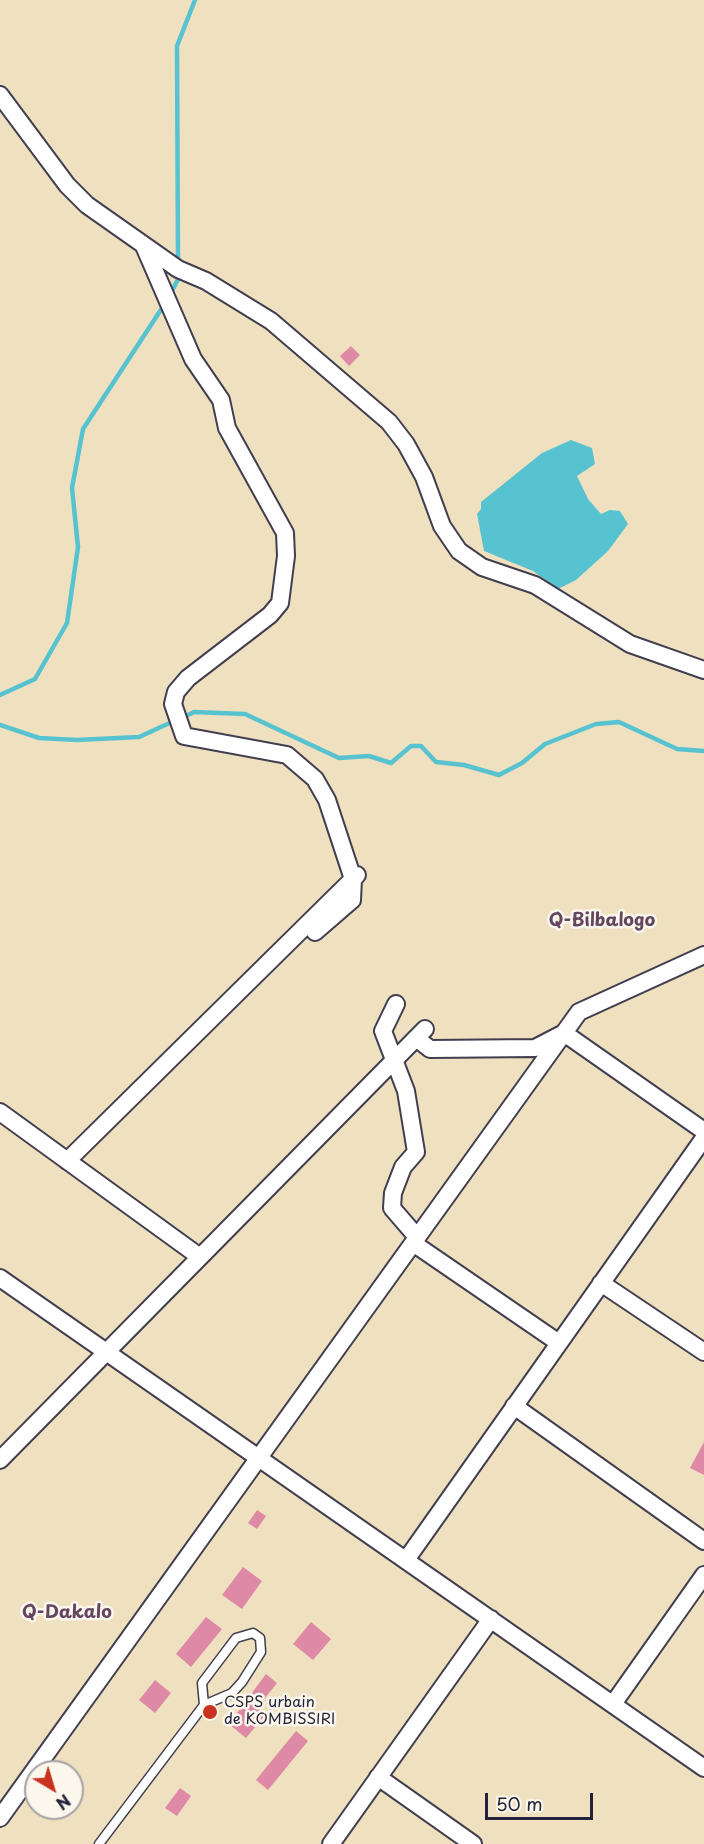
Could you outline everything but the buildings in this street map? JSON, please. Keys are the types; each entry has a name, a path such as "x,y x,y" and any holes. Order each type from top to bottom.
{"street":[{"path":"0,95 67,185 87,205 178,269 206,281 271,321 381,414 406,444 424,477 442,526 459,551 482,567 535,585 630,644 704,670"},
{"path":"144,245 194,359 221,400 227,428 285,533 286,556 280,603 270,615 188,678 176,692 173,704 184,736 287,754 315,779 327,800 356,876 352,900 315,932"},
{"path":"67,1161 356,876"},
{"path":"0,1818 579,1011 704,955"},
{"path":"396,1004 383,1031 405,1091 416,1152 402,1167 393,1193 392,1208 415,1240 559,1343"},
{"path":"0,1460 420,1034 430,1049 535,1048 564,1033"},
{"path":"564,1033 704,1131"},
{"path":"0,1112 200,1257"},
{"path":"406,1560 704,1137"},
{"path":"0,1278 704,1768"},
{"path":"601,1283 704,1352"},
{"path":"514,1406 704,1541"},
{"path":"613,1704 704,1575"},
{"path":"331,1844 491,1619"},
{"path":"378,1777 473,1844"}],"lane":[{"path":"99,1844 204,1705 232,1694 242,1682 261,1652 260,1638 253,1633 236,1638 202,1683 204,1705"}],"water":[{"path":"571,440 592,448 595,464 577,476 588,499 601,514 610,510 620,511 628,524 608,551 576,580 558,589 533,571 484,551 477,514 481,509 481,502 542,453"}],"waterway":[{"path":"178,264 177,46 195,0"},
{"path":"170,295 178,279 178,272"},
{"path":"0,695 35,679 67,623 78,547 72,488 83,429 164,305"},
{"path":"182,718 194,712 245,714 339,758 369,756 391,763 411,746 421,746 436,762 464,765 499,775 522,763 545,744 596,724 619,722 677,749 704,751"},
{"path":"0,725 39,738 77,740 139,737 174,721"}],"place":[{"name":"CSPS urbain de KOMBISSIRI","path":"210,1712"}],"district":[{"name":"Q-Bilbalogo","path":"602,921"},
{"name":"Q-Dakalo","path":"67,1613"}]}
